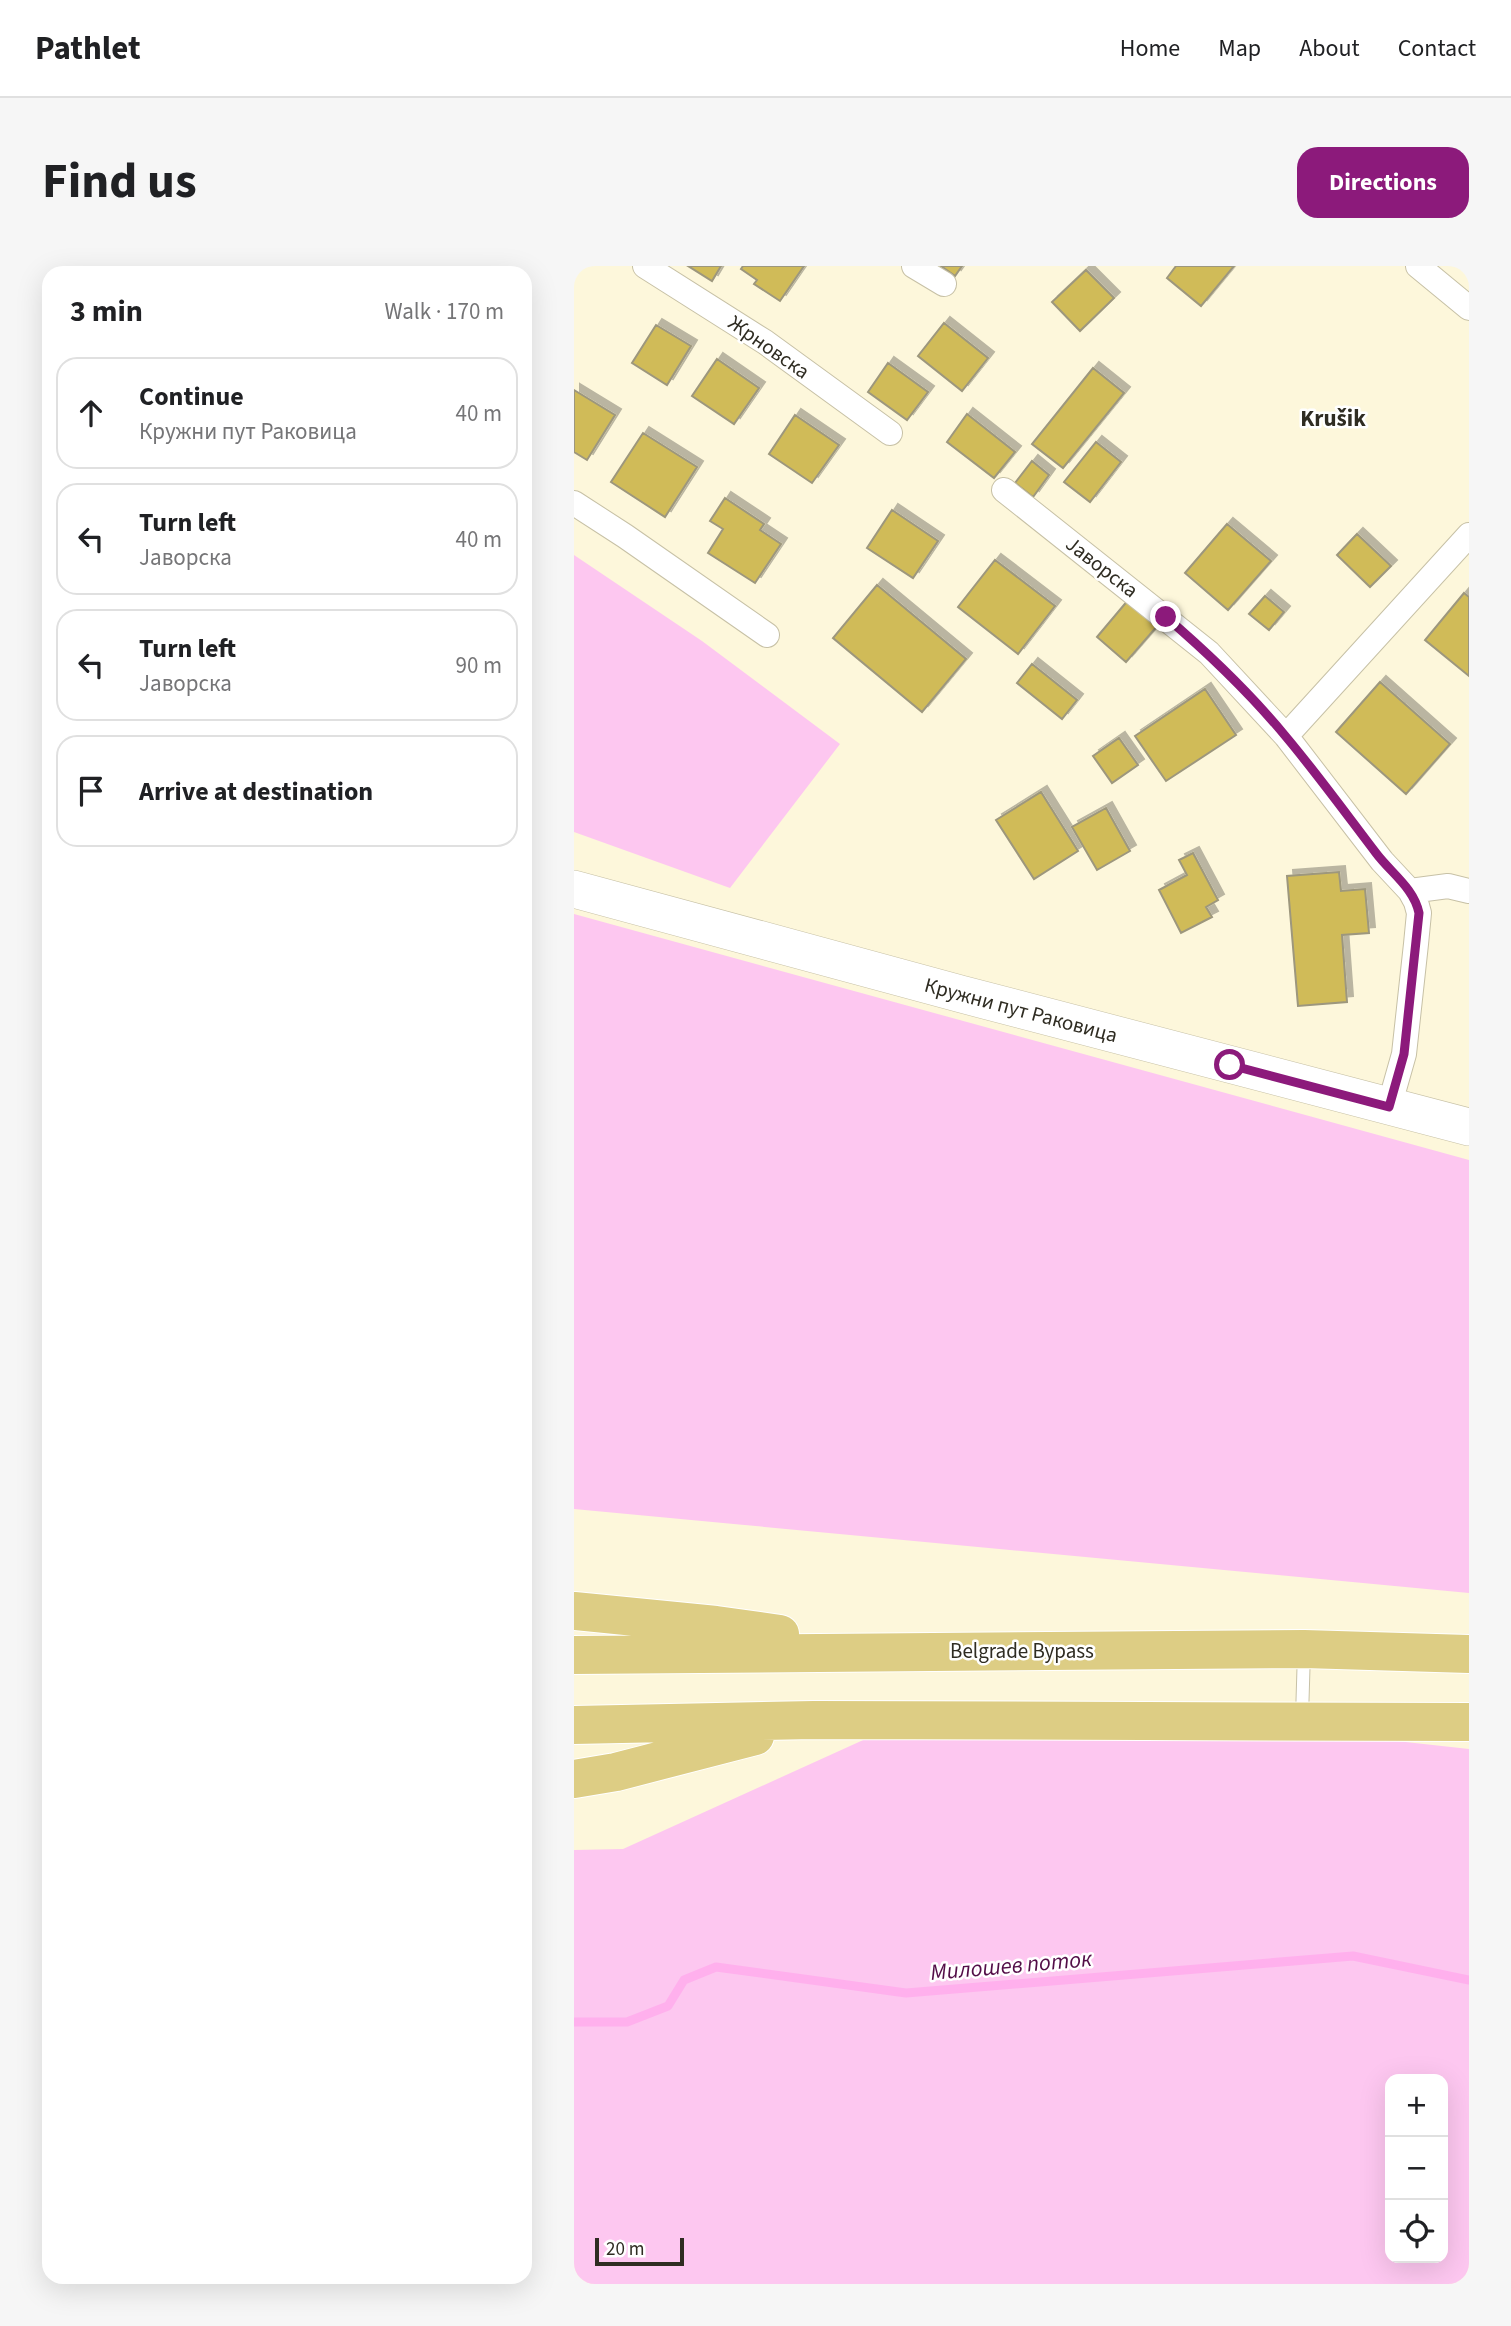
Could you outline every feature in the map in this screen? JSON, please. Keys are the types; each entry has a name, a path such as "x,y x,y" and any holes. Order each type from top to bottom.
{"highway":[{"path":"574,1611 716,1625 899,1652"},
{"name":"Belgrade Bypass","path":"574,1655 1304,1649 1469,1654"},
{"path":"574,1779 616,1772 814,1720"},
{"path":"574,1725 814,1720 1469,1722"}],"main road":[{"name":"Кружни пут Раковица","path":"574,889 1469,1127"}],"street":[{"name":"Жрновска","path":"645,266 765,342 890,433"},
{"path":"914,266 944,284"},
{"path":"1419,266 1469,308"},
{"name":"Јаворска","path":"1004,490 1209,653 1286,736 1382,861 1410,891 1419,913 1416,944 1404,1054 1389,1107"},
{"path":"574,503 766,635"},
{"path":"1286,736 1469,536"},
{"path":"1410,891 1448,886 1469,891"}],"lane":[{"path":"1302,1721 1304,1649"}],"shaded area":[{"path":"574,555 702,641 840,744 730,888 574,832"},
{"path":"574,914 1469,1160 1469,1593 574,1509"},
{"path":"925,1712 1163,1715 1469,1749 1469,2284 574,2284 574,1850 623,1849"}],"building":[{"path":"688,266 721,266 712,281"},
{"path":"743,266 804,266 780,301 754,284 757,280 741,269"},
{"path":"941,266 962,266 955,276"},
{"path":"1176,266 1234,266 1201,306 1167,278"},
{"path":"1086,270 1114,298 1080,331 1052,302"},
{"path":"944,323 988,358 962,391 918,356"},
{"path":"656,325 691,346 667,385 632,363"},
{"path":"717,359 759,388 734,424 692,396"},
{"path":"888,363 928,392 907,420 868,392"},
{"path":"1093,368 1124,393 1063,468 1032,444"},
{"path":"574,390 615,415 587,460 574,452"},
{"path":"967,414 1015,452 994,478 947,442"},
{"path":"795,415 839,445 812,483 769,454"},
{"path":"643,433 697,467 665,517 611,482"},
{"path":"1096,442 1121,462 1090,502 1064,482"},
{"path":"1032,461 1049,475 1033,497 1015,483"},
{"path":"725,498 764,524 760,530 781,544 755,583 708,553 723,529 710,521"},
{"path":"892,510 938,541 913,578 867,548"},
{"path":"1227,524 1271,561 1228,610 1185,573"},
{"path":"1357,534 1391,566 1370,587 1337,555"},
{"path":"995,560 1055,606 1018,654 958,607"},
{"path":"877,585 966,659 922,712 833,638"},
{"path":"1464,593 1469,597 1469,676 1425,640"},
{"path":"1265,596 1284,612 1269,630 1249,614"},
{"path":"1129,599 1159,624 1126,662 1097,637"},
{"path":"1032,664 1077,700 1062,719 1017,683"},
{"path":"1380,682 1450,744 1406,794 1336,732"},
{"path":"1205,689 1236,735 1166,781 1135,736"},
{"path":"1119,738 1138,765 1112,783 1093,756"},
{"path":"1041,792 1078,851 1034,879 996,820"},
{"path":"1106,808 1130,851 1097,870 1072,827"},
{"path":"1193,853 1218,900 1206,907 1212,917 1181,933 1159,890 1187,875 1179,860"},
{"path":"1339,872 1341,891 1365,889 1369,933 1342,935 1347,1002 1298,1006 1287,876"}],"waterway":[{"name":"Милошев поток","path":"574,2022 627,2022 668,2006 684,1980 716,1967 906,1993 1353,1956 1469,1980"}],"district":[{"name":"Krušik","path":"1333,418"}],"route":[{"path":"1166,617 1209,653 1286,736 1382,861 1410,891 1419,913 1404,1054 1389,1107 1230,1065"}]}
